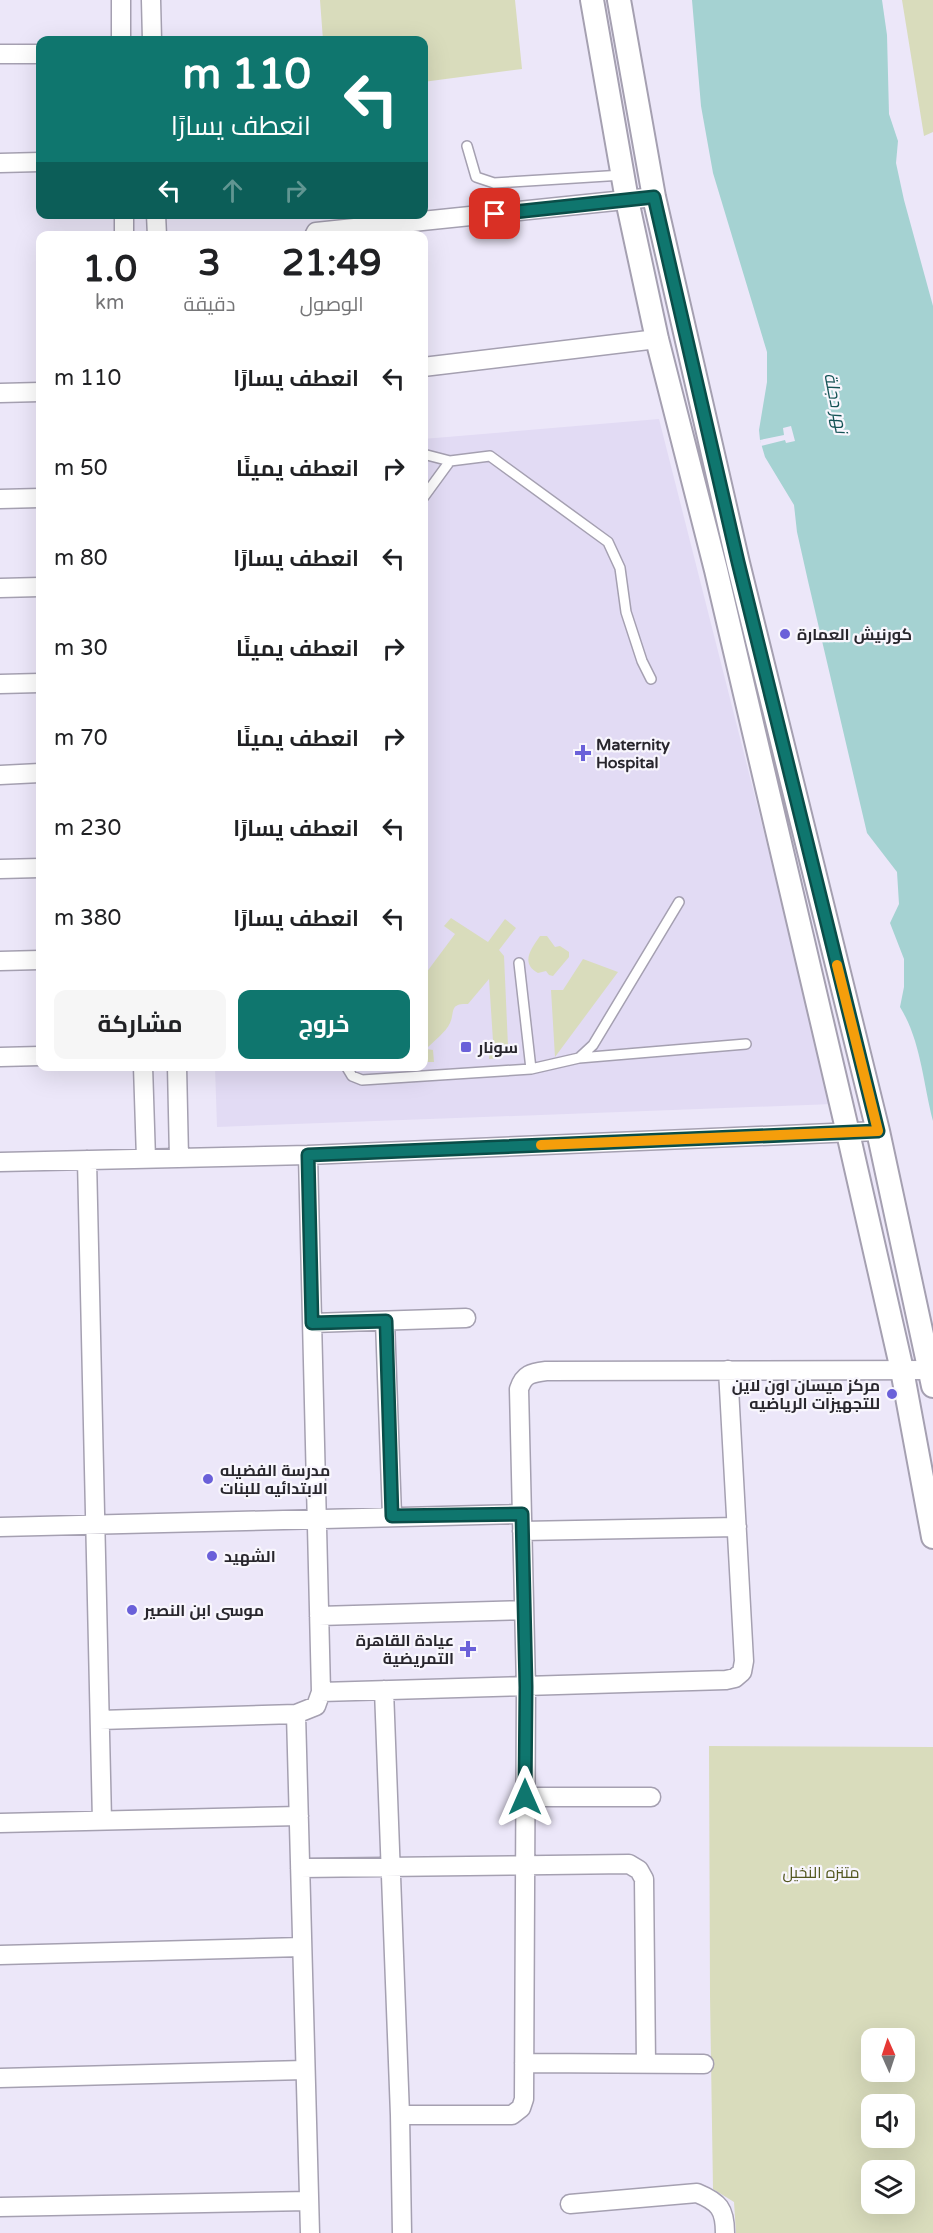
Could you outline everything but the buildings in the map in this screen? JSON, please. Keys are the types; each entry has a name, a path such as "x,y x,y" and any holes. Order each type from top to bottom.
{"street":[{"path":"121,0 121,36"},
{"path":"151,0 152,36"},
{"path":"592,0 627,200 657,339 716,570 848,1133 902,1370 933,1537"},
{"path":"400,2115 512,2115 521,2108 524,2099 526,1687 519,1389 523,1378 532,1373 546,1371 902,1370 932,1378 878,1131 738,562 654,197 619,0"},
{"path":"0,54 36,54"},
{"path":"0,163 36,162"},
{"path":"326,231 654,197"},
{"path":"428,366 657,339"},
{"path":"0,393 36,392"},
{"path":"0,499 36,498"},
{"path":"0,588 36,587"},
{"path":"0,684 36,683"},
{"path":"0,775 36,773"},
{"path":"0,869 36,868"},
{"path":"0,961 36,960"},
{"path":"0,1057 36,1056"},
{"path":"143,1071 146,1159"},
{"path":"177,1071 179,1158"},
{"path":"0,1162 308,1155 878,1131"},
{"path":"100,1720 296,1714 316,1706 321,1692 308,1155"},
{"path":"87,1160 102,1821"},
{"path":"312,1323 466,1318"},
{"path":"386,1321 392,1516"},
{"path":"321,1692 526,1687 735,1678 742,1672 744,1661 728,1370"},
{"path":"0,1527 392,1516 522,1523 737,1527"},
{"path":"319,1616 524,1610"},
{"path":"384,1690 400,2115 402,2233"},
{"path":"296,1714 310,2233"},
{"path":"525,1797 651,1797"},
{"path":"0,1823 299,1816"},
{"path":"300,1868 629,1864 639,1870 644,1878 646,2064"},
{"path":"0,1955 302,1947"},
{"path":"524,2063 704,2064"},
{"path":"0,2078 305,2070"},
{"path":"570,2204 697,2193 711,2198 721,2207 725,2220 725,2233"},
{"path":"0,2207 309,2201"}],"lane":[{"path":"467,146 476,177 494,183 623,174"},
{"path":"428,455 450,461 490,456 608,542 620,568 627,612 642,661 651,679"},
{"path":"428,491 450,461"},
{"path":"579,1058 593,1045 679,902"},
{"path":"519,963 531,1069"},
{"path":"349,1071 352,1076 362,1080 531,1069 579,1058 746,1044"}],"shaded area":[{"name":"Maternity Hospital","path":"659,419 833,1104 217,1127 215,1071 428,1071 428,439"}],"green space":[{"path":"320,0 515,0 522,69 428,81 428,36 323,36"},
{"path":"902,0 933,0 933,132 924,136"},
{"path":"451,918 488,942 505,919 516,928 499,950 504,956 508,1046 499,1058 489,1059 490,1044 493,1041 489,979 468,1004 455,1007 448,1026 428,1047 428,970 455,934 444,926"},
{"path":"540,936 547,936 555,947 560,946 569,952 569,957 553,976 546,971 538,973 529,965 529,956"},
{"path":"583,959 618,972 555,1057 551,990 563,990"},
{"path":"428,1049 433,1050 434,1062 428,1062"},
{"name":"متنزه النخيل","path":"709,1746 933,1747 933,2233 736,2233 734,2202 713,2189"}],"water":[{"name":"نهر دجلة","path":"692,0 882,0 887,35 889,114 898,141 896,163 933,306 933,1121 913,1034 900,1007 904,987 904,959 890,923 899,904 897,872 867,833 797,532 794,505 765,457 760,440 759,430 767,382 767,352 713,173 701,106"}],"pier":[{"path":"791,426 795,441 786,443 785,440 761,446 760,440 784,435 783,428"}],"slow traffic":[{"path":"541,1145 878,1131 837,965"}],"place":[{"name":"كورنيش العمارة","path":"785,634"},
{"name":"Maternity Hospital","path":"583,753"},
{"name":"سونار","path":"466,1047"},
{"name":"مركز ميسان اون لاين للتجهيزات الرياضيه","path":"892,1394"},
{"name":"مدرسة الفضيله الابتدائيه للبنات","path":"208,1479"},
{"name":"الشهيد","path":"212,1556"},
{"name":"موسى ابن النصير","path":"132,1610"},
{"name":"عيادة القاهرة التمريضية","path":"468,1649"}],"route":[{"path":"495,214 654,197 738,562 878,1131 308,1155 312,1323 386,1321 392,1516 522,1514 526,1687 525,1797"}]}
